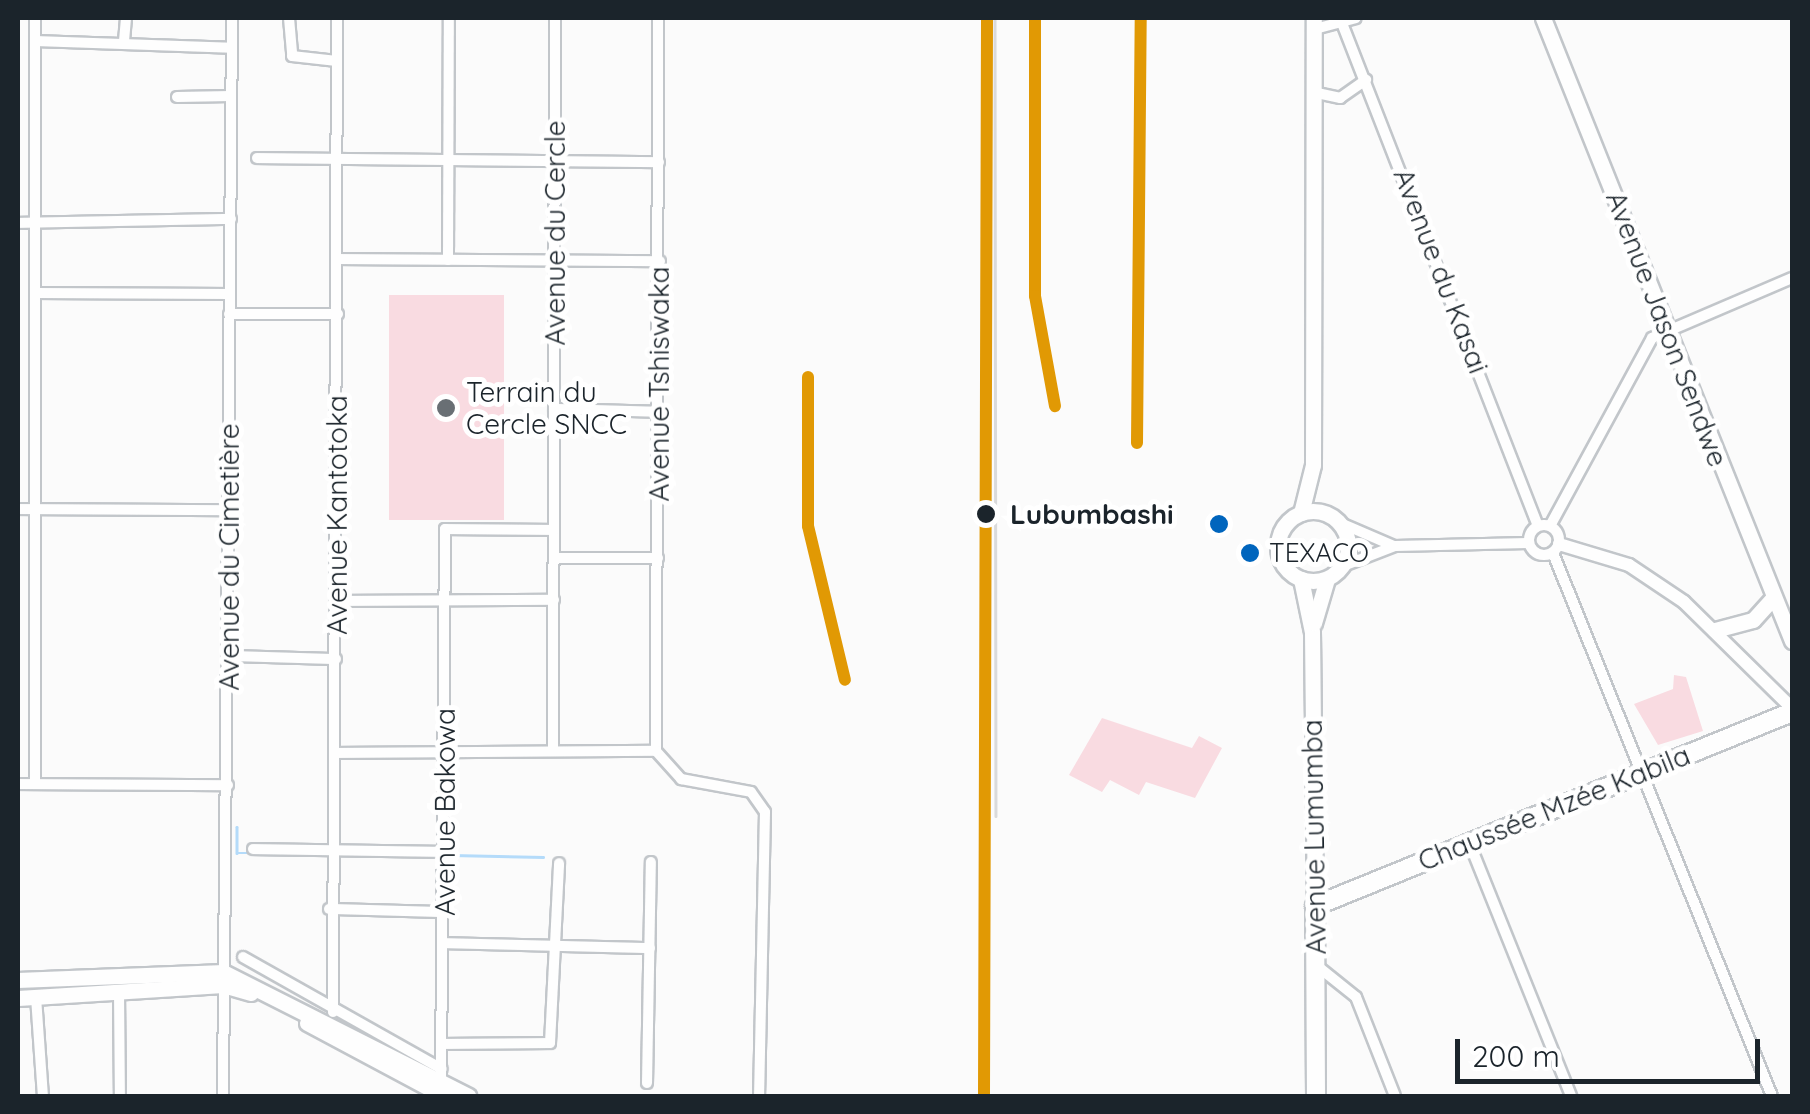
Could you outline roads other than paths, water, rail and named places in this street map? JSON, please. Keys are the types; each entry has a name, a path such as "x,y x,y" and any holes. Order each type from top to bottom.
{"highway":[{"name":"Chaussée Mzée Kabila","path":"1315,906 1792,710"},
{"name":"Avenue Lumumba","path":"1315,906 1316,1096"}],"main road":[{"name":"Avenue Jason Sendwe","path":"1542,18 1792,641"},
{"path":"1313,466 1348,540 1342,566 1327,578 1301,580 1282,564 1278,543 1301,513 1313,466 1317,92 1314,23"},
{"path":"1301,513 1336,520"},
{"path":"1312,632 1327,578"},
{"name":"Avenue Lumumba","path":"1301,580 1312,632 1315,906"},
{"path":"1715,630 1753,620 1772,599"},
{"path":"18,998 223,978"},
{"path":"18,980 223,978 469,1096"}],"street":[{"path":"35,18 35,784"},
{"path":"124,41 126,18"},
{"name":"Avenue du Cimetière","path":"224,1096 232,18"},
{"path":"289,18 294,57 337,61"},
{"name":"Avenue Kantotoka","path":"333,1012 329,909 336,659 337,18"},
{"path":"448,260 449,18"},
{"name":"Avenue du Cercle","path":"554,749 555,18"},
{"name":"Avenue Tshiswaka","path":"656,751 660,412 658,18"},
{"path":"1314,23 1356,18"},
{"name":"Avenue du Kasai","path":"1341,20 1772,1096"},
{"path":"35,41 124,41 231,48"},
{"path":"1317,92 1340,98 1366,80"},
{"path":"177,97 231,96"},
{"path":"257,158 659,162"},
{"path":"18,223 231,219"},
{"path":"338,258 660,261"},
{"path":"1342,566 1394,546 1528,543 1544,526 1638,356 1668,328 1792,278"},
{"path":"35,293 230,294"},
{"path":"229,314 338,314"},
{"path":"554,409 660,412"},
{"path":"18,509 229,510"},
{"path":"1336,520 1394,546"},
{"name":"Avenue Bakowa","path":"442,1085 445,529 554,530"},
{"path":"1528,543 1540,556 1556,549 1628,565 1715,630 1792,710"},
{"path":"554,558 658,558"},
{"path":"336,601 554,600"},
{"path":"229,656 336,659"},
{"path":"335,753 656,751 682,778 751,792 765,812 759,1096"},
{"path":"18,784 228,785"},
{"path":"1469,842 1571,1096"},
{"path":"253,849 444,852"},
{"path":"647,1083 651,862"},
{"path":"443,1044 548,1045 559,863"},
{"path":"329,909 444,912"},
{"path":"444,943 650,948"},
{"path":"243,957 442,1085"},
{"path":"1316,965 1356,997 1395,1096"},
{"path":"119,991 120,1096"},
{"path":"36,997 43,1096"}],"waterway":[{"path":"237,827 237,853 250,853"},
{"path":"451,855 543,857"}],"railway":[{"path":"995,18 996,816"},
{"path":"1035,18 1035,296 1055,406"},
{"path":"1137,443 1141,18"},
{"path":"808,377 808,526 845,680"}],"place":[{"name":"Terrain du Cercle SNCC","path":"446,408"},
{"name":"Lubumbashi","path":"986,514"},
{"name":"TEXACO","path":"1250,553"}]}
